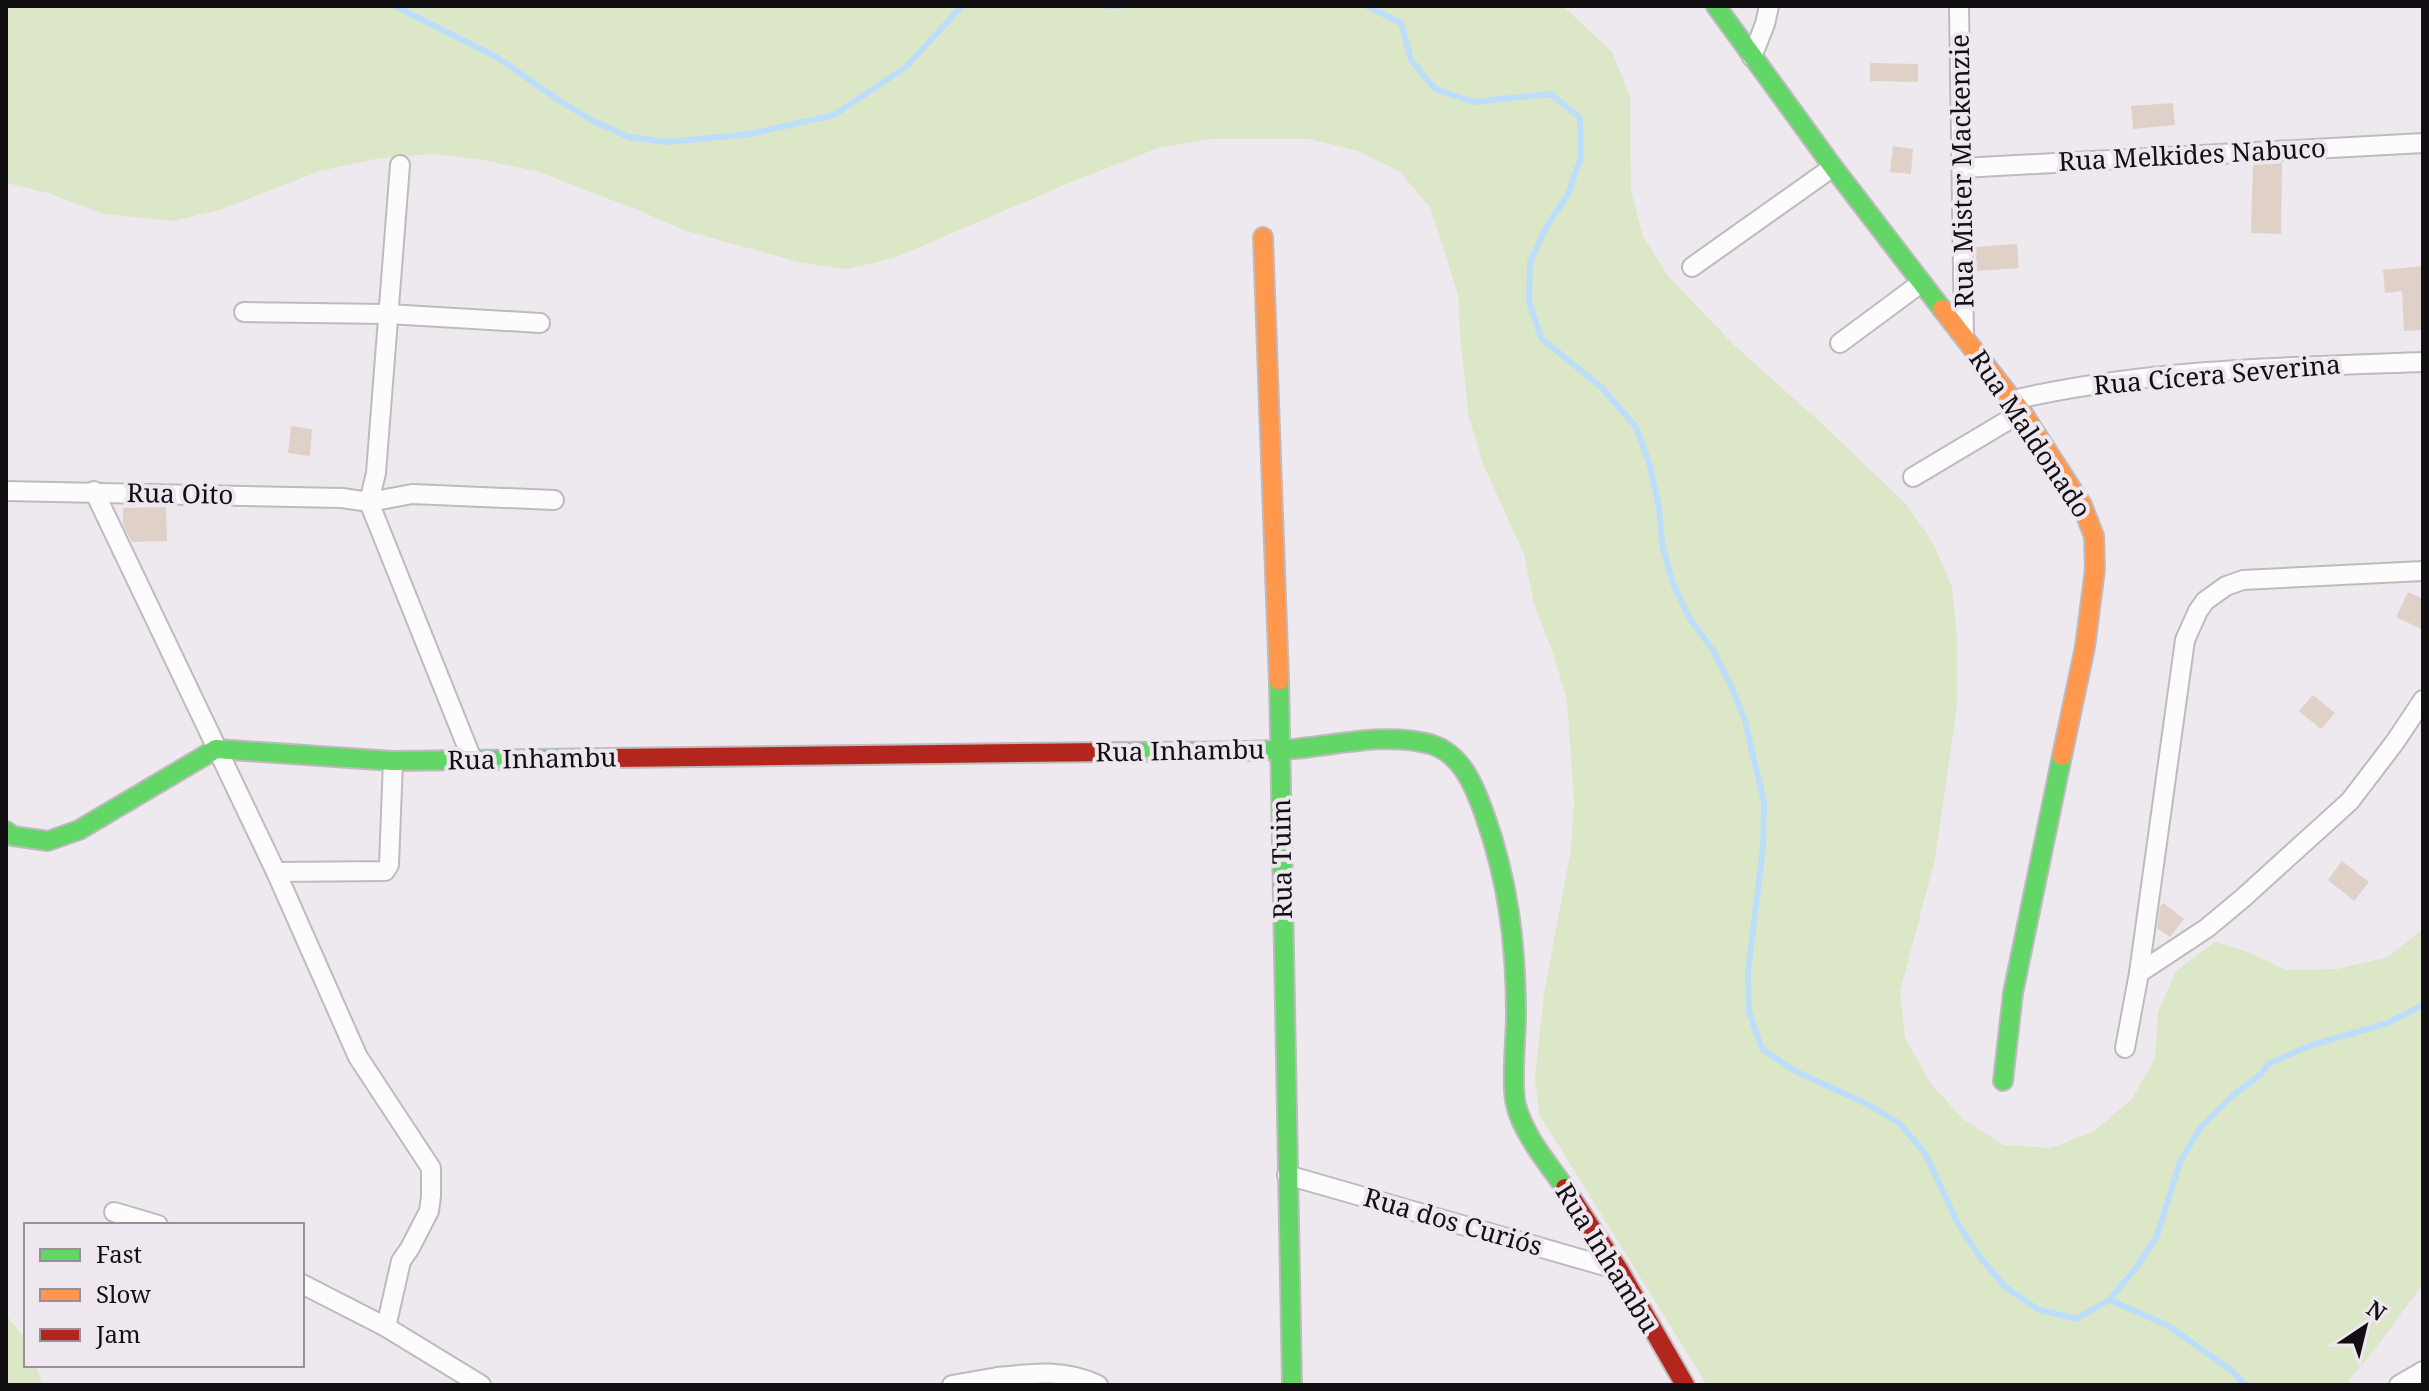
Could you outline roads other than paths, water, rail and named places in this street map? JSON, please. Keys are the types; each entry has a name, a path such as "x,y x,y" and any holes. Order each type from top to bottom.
{"street":[{"name":"Rua Maldonado","path":"1716,6 1833,167 2018,406 2082,505 2094,536 2095,569 2085,647 2013,993 2003,1081"},
{"path":"1752,57 1769,6"},
{"name":"Rua Mister Mackenzie","path":"1959,6 1964,337"},
{"name":"Rua Melkides Nabuco","path":"1962,168 2423,143"},
{"path":"400,165 376,473 361,501 472,759"},
{"path":"1692,267 1833,167"},
{"name":"Rua Tuim","path":"1263,237 1281,750 1292,1385"},
{"name":"Rua Mister Mackenzie","path":"1840,343 1921,283"},
{"path":"244,312 388,314 540,323"},
{"name":"Rua Cícera Severina","path":"1913,477 2018,406 2096,383 2175,374 2423,362"},
{"name":"Rua Oito","path":"6,491 94,491 361,501 412,494 554,500"},
{"path":"94,491 276,872 358,1057 431,1168 429,1211 401,1261 386,1327"},
{"path":"2125,1048 2139,973 2185,640 2198,611 2205,601 2226,586 2243,580 2423,571"},
{"path":"2139,973 2219,918 2350,801 2423,700"},
{"name":"Rua Inhambu","path":"216,749 393,761 1281,750 1379,741 1418,742 1444,750 1469,777 1499,856 1513,930 1515,1103 1524,1127 1619,1270 1685,1385"},
{"path":"6,831 13,836 48,841 79,830 216,749"},
{"path":"276,872 385,871 389,865 393,761"},
{"name":"Rua dos Curiós","path":"1287,1175 1619,1270"},
{"path":"114,1212 151,1223"},
{"path":"304,1285 386,1327 481,1385"},
{"path":"2399,1385 2423,1371"},
{"path":"952,1385 1052,1372 1098,1385"}],"waterway":[{"path":"395,6 495,56 593,121 629,137 668,142 750,134 834,115 906,67 962,6"},
{"path":"1108,6 1122,6"},
{"path":"1367,6 1401,23 1411,60 1435,89 1473,102 1551,94 1580,118 1581,157 1568,194 1547,226 1530,262 1529,302 1541,338 1601,387 1636,427 1649,463 1659,507 1662,544 1673,583 1690,619 1713,650 1745,721 1764,802 1763,847 1748,971 1749,1012 1762,1049 1795,1071 1867,1104 1899,1123 1925,1153 1958,1224 2004,1286 2037,1309 2076,1319 2109,1300 2157,1236 2180,1162 2200,1128 2231,1097 2261,1074 2268,1064 2309,1046 2385,1024 2423,1005"},
{"path":"2109,1300 2167,1325 2231,1370 2246,1385"}]}
